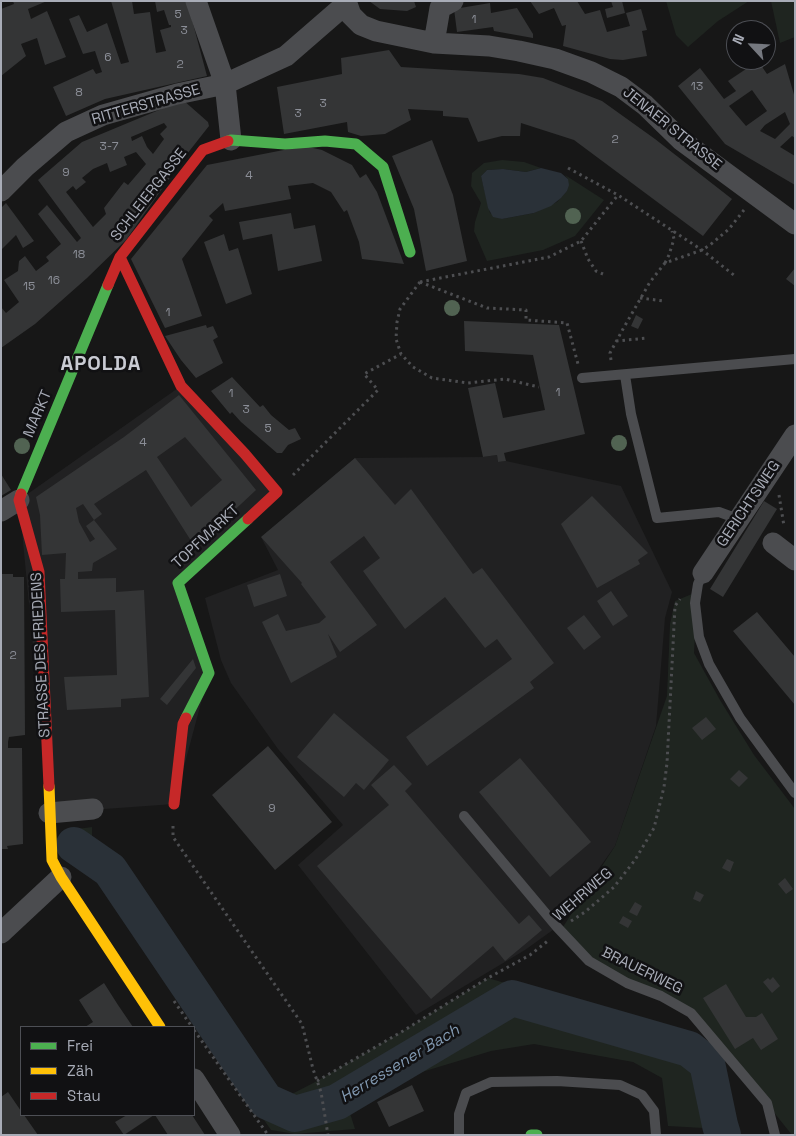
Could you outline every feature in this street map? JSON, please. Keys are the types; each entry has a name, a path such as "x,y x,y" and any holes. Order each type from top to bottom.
{"street":[{"path":"196,1 225,84 231,140 285,144 325,141 356,144 383,167 410,252"},
{"path":"434,43 440,8 453,1"},
{"name":"RITTERSTRASSE","path":"1,191 25,167 66,132 104,115 177,94 225,84 286,56 346,2"},
{"name":"JENAER STRASSE","path":"346,2 351,15 361,25 376,31 434,43 489,46 519,51 555,59 591,72 621,88 645,105 682,140 795,224"},
{"name":"SCHLEIERGASSE","path":"120,257 203,150 231,140"},
{"name":"TOPFMARKT","path":"120,257 181,386 245,454 277,492 178,583 209,674 183,724 174,804"},
{"name":"MARKT","path":"19,500 120,257"},
{"name":"GERICHTSWEG","path":"701,579 738,519 795,435"},
{"path":"1,511 19,500"},
{"name":"STRASSE DES FRIEDENS","path":"19,500 39,572 52,860 61,877 159,1026"},
{"path":"773,543 795,560"},
{"path":"49,813 93,809"},
{"path":"1,934 61,877"},
{"path":"195,1081 230,1135"},
{"path":"531,1135 537,1135"}],"lane":[{"path":"582,378 795,359"},
{"path":"625,375 631,414 657,518 719,512 738,519"},
{"path":"701,579 695,603 698,637 709,664 740,718 795,793"},
{"name":"BRAUERWEG","path":"464,816 589,962 691,1012 767,1103 775,1135"},
{"path":"459,1135 459,1114 466,1093 491,1082 557,1082 620,1085 642,1094 654,1111 656,1135"}],"path":[{"path":"568,168 618,195 702,250 735,276"},
{"path":"539,387 505,379 468,383 432,378 413,367 401,354 396,339 400,309 420,282 549,257 581,241 618,195"},
{"path":"665,263 702,250 729,229 742,213"},
{"path":"610,353 640,298 665,263 674,239 672,230"},
{"path":"581,241 588,259 596,271 603,274"},
{"path":"420,282 487,308 526,310 526,320 567,323 582,378"},
{"path":"640,298 664,301"},
{"path":"616,340 648,338"},
{"path":"310,459 378,390 364,374 401,354"},
{"path":"763,482 779,492 784,527 773,543"},
{"name":"WEHRWEG","path":"317,1081 488,978 530,955 614,887 635,860 654,828 664,787 667,763 675,606 686,590 701,579"},
{"path":"174,804 173,838 302,1024 321,1092 328,1135"},
{"path":"195,1031 268,1135"}],"shaded area":[{"path":"666,1 749,1 718,21 688,47 676,35"},
{"path":"771,1 795,1 795,37 780,43"},
{"path":"502,160 524,162 541,168 526,172 503,169 487,170 481,176 490,213 502,219 534,213 557,202 567,191 568,179 565,175 604,200 575,236 543,250 487,261 474,231 481,203 471,186 472,173 484,163"},
{"path":"541,168 561,173 568,179 567,191 561,198 551,206 534,213 502,219 493,217 488,208 481,176 487,170 503,169 526,172"},
{"path":"181,386 277,492 178,583 209,673 174,804 49,813 19,500"},
{"path":"497,455 498,462 506,461 621,486 672,592 665,618 656,726 615,846 557,927 525,950 416,1015 298,865 343,825 278,749 231,683 221,660 205,598 278,570 261,537 355,458 483,457"},
{"path":"692,594 695,634 694,653 754,755 795,809 795,1135 792,1135 725,1051 691,1013 589,961 561,930 615,846 667,696 670,624 675,601"},
{"path":"92,827 92,840 109,865 75,843 64,848 62,831"},
{"path":"74,848 109,872 267,1107 317,1081 403,1031 488,978 696,1040 716,1065 739,1130 668,1126 662,1078 633,1062 534,1044 491,1051 409,1076 349,1110 355,1129 295,1134 271,1130 91,871 79,861 71,850"}],"building":[{"path":"13,1 47,1 28,9 31,19 47,11 66,57 45,65 37,38 21,44 26,56 1,76 1,9 14,4"},
{"path":"111,1 132,1 134,14 150,12 156,53 166,51 160,30 171,27 171,25 169,25 164,10 157,12 155,1 187,1 207,76 105,99 66,116 53,87 93,69 96,74 102,72 95,51 83,54 69,19 79,15 87,32 107,23 121,64 129,62"},
{"path":"369,1 414,1 416,7 407,11 380,9"},
{"path":"530,1 577,1 585,14 600,10 607,32 630,26 626,13 641,9 647,30 642,31 647,56 623,60 610,59 563,46 566,25 562,26 554,8 539,14"},
{"path":"611,1 622,1 625,13 607,18 605,9 613,7"},
{"path":"490,3 491,13 517,8 533,34 533,38 494,31 493,27 457,32 454,9"},
{"path":"389,50 401,67 519,74 543,78 602,101 655,139 732,199 703,236 574,140 521,123 520,136 502,136 478,142 468,118 443,116 443,111 408,109 411,120 385,134 361,136 348,132 347,122 284,134 277,87 342,74 341,58"},
{"path":"785,64 795,98 795,138 792,136 780,147 795,156 795,185 725,144 678,86 700,68 724,99 736,91 728,81 744,70 764,70 767,74","holes":["752,90 767,111 746,126 729,106","785,112 790,124 775,139 760,131 765,125"]},
{"path":"183,100 208,122 209,126 183,159 126,240 35,324 1,348 1,307 6,313 19,302 4,280 18,271 19,261 25,256 36,271 49,261 46,257 61,244 38,214 47,205 77,242 81,238 38,180 82,142","holes":["164,123 167,127 160,134 164,139 153,154 142,136 132,141 131,137","136,152 146,164 128,185 124,182 104,208 106,214 93,227 66,192 73,186 76,190 86,182 82,178 93,169 107,163 110,172 127,165 124,157"]},
{"path":"432,140 453,195 467,261 426,271 414,209 392,156"},
{"path":"304,146 322,150 352,165 360,178 366,174 377,192 404,264 362,259 359,242 347,210 344,212 331,192 313,183 288,186 291,199 225,211 223,203 209,216 213,220 182,259 202,316 165,328 131,259 207,165"},
{"path":"6,203 34,241 23,248 16,235 1,250 1,208"},
{"path":"291,213 294,229 315,225 322,261 278,271 272,234 243,240 239,222"},
{"path":"224,234 229,251 238,248 252,294 226,304 204,242"},
{"path":"795,268 795,286 786,279"},
{"path":"636,315 643,319 638,329 631,326"},
{"path":"464,321 559,325 585,434 504,453 506,461 498,462 497,455 483,457 468,388 495,383 503,418 545,410 533,355 465,351"},
{"path":"206,325 207,328 213,326 218,337 213,340 223,363 196,378 165,336"},
{"path":"232,377 260,407 263,405 271,415 289,430 295,428 301,439 288,445 282,453 277,453 232,412 230,414 211,391"},
{"path":"179,395 256,490 195,547 146,470 94,504 102,514 94,520 117,549 93,563 92,571 78,572 78,579 116,578 116,592 144,590 149,697 121,699 121,707 67,710 64,677 117,675 115,610 61,612 60,579 65,579 66,553 42,555 40,515 36,497 124,437","holes":["185,437 222,480 191,507 157,457","83,504 94,520 86,526 95,539 90,542 79,522 76,508"]},
{"path":"355,458 395,505 411,489 473,574 482,568 554,663 530,682 534,688 427,766 406,737 512,659 497,639 485,648 445,597 405,629 363,571 380,558 364,536 330,562 377,625 340,652 328,634 337,657 291,683 262,622 278,614 286,631 319,623 326,617 302,583 261,537"},
{"path":"1,474 11,490 1,496"},
{"path":"592,496 648,553 638,560 640,564 597,588 561,524"},
{"path":"764,501 777,509 723,597 710,589"},
{"path":"1,574 13,574 13,577 24,577 25,735 9,737 8,742 8,748 22,748 23,844 7,846 8,849 1,849"},
{"path":"280,574 287,596 254,607 247,585"},
{"path":"611,591 628,616 613,626 597,601"},
{"path":"757,612 795,657 795,705 733,631"},
{"path":"584,615 601,637 584,650 567,628"},
{"path":"193,659 196,668 167,705 160,699"},
{"path":"334,713 389,760 364,790 356,783 344,797 297,757"},
{"path":"706,717 716,729 702,740 692,728"},
{"path":"268,746 332,822 275,870 212,795"},
{"path":"520,758 591,842 550,877 479,792"},
{"path":"394,765 412,784 405,791 519,924 529,915 542,930 505,961 493,946 431,999 317,866 389,805 371,785"},
{"path":"739,770 748,778 739,787 730,779"},
{"path":"727,859 734,862 730,872 722,868"},
{"path":"785,878 793,889 786,894 778,884"},
{"path":"696,891 704,895 700,902 693,899"},
{"path":"635,902 642,906 637,916 629,912"},
{"path":"623,916 632,921 628,928 619,923"},
{"path":"773,977 780,986 772,993 763,982"},
{"path":"104,983 132,1026 87,1026 93,1022 79,1000"},
{"path":"726,984 746,1017 756,1017 762,1013 778,1039 761,1050 753,1038 735,1049 703,998"},
{"path":"412,1085 424,1111 389,1127 377,1102"},
{"path":"8,1092 20,1110 20,1116 25,1116 38,1135 1,1135 1,1097"},
{"path":"125,1116 152,1116 124,1135 115,1122"},
{"path":"156,1116 193,1116 205,1135 168,1135"}],"waterway":[{"name":"Herressener Bach","path":"74,845 110,870 266,1101 295,1114 337,1102 512,998 689,1049 707,1063 723,1135"}],"traffic: fast":[{"path":"228,141 285,144 325,141 356,144 383,167 410,252"},
{"path":"21,494 108,285"},
{"path":"186,718 209,673 178,583 248,519"},
{"path":"531,1135 537,1135"}],"traffic: slow":[{"path":"49,786 52,860 61,877 159,1026"}],"traffic: jam":[{"path":"108,285 120,257 203,150 228,141"},
{"path":"120,257 181,386 245,454 277,492 248,519"},
{"path":"21,494 19,500 39,572 49,786"},
{"path":"174,804 183,724 186,718"}],"district":[{"name":"APOLDA","path":"101,365"}]}
